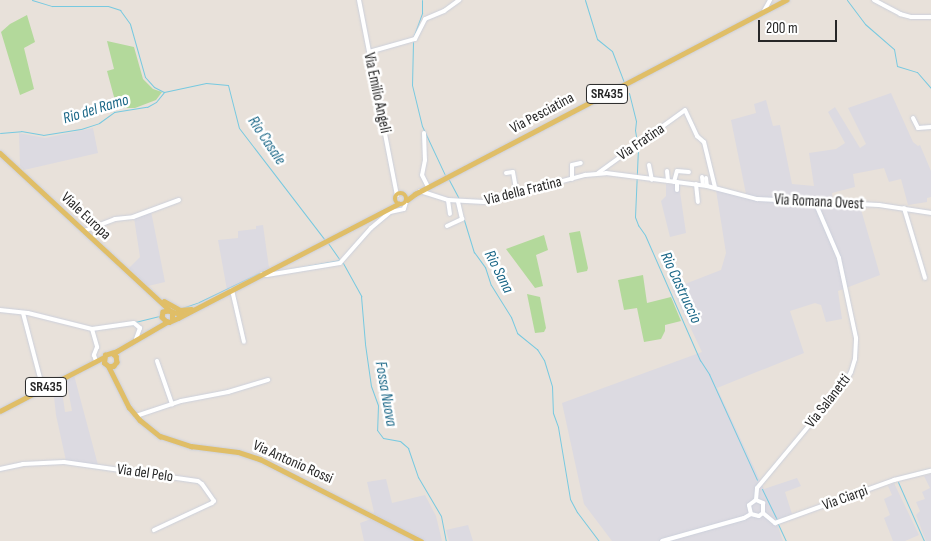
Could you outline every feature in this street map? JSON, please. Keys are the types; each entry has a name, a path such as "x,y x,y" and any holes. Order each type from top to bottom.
{"main road":[{"name":"Via Pesciatina","path":"399,205 403,197 428,187 764,12 776,3 786,0"},
{"name":"Viale Europa","path":"0,153 172,312"},
{"name":"Via Pesciatina","path":"399,205 403,197"},
{"name":"Via Pesciatina","path":"0,411 124,347 136,338 390,207 399,205"},
{"name":"Viale Europa","path":"156,297 180,310 200,306"},
{"name":"Viale Europa","path":"156,297 162,316"},
{"path":"153,330 168,310 186,313"},
{"path":"162,316 170,321 172,312"},
{"name":"Via Pesciatina","path":"116,378 117,358 124,347"},
{"path":"112,353 117,358"},
{"path":"104,357 107,366"},
{"path":"94,362 107,366 116,365"},
{"name":"Via Antonio Rossi","path":"107,366 116,378 123,396 136,416 154,433 175,442 238,452 260,458 421,541"}],"street":[{"name":"Via Emilio Angeli","path":"358,0 396,186 403,197"},
{"path":"369,52 414,39 425,19 444,11 459,0"},
{"path":"764,12 770,0 776,3"},
{"path":"874,0 900,14 911,17 931,17"},
{"name":"Via Fratina","path":"598,173 684,110 697,136 704,142 715,187"},
{"path":"913,118 918,128 931,127"},
{"path":"424,133 425,160 422,175 428,187"},
{"path":"572,179 572,165 581,163"},
{"path":"650,165 652,180"},
{"path":"667,171 668,181"},
{"path":"677,190 674,174 677,171 689,172"},
{"path":"506,173 513,172 517,195"},
{"path":"638,178 641,172"},
{"name":"Via Romana Ovest","path":"598,173 621,173 638,178 705,185 757,199 904,208 931,213"},
{"name":"Via della Fratina","path":"417,192 459,202 484,202 598,173"},
{"path":"660,175 660,181"},
{"path":"704,178 705,185"},
{"path":"696,184 698,202"},
{"path":"84,231 115,218 133,217 179,200"},
{"path":"448,200 450,214"},
{"path":"447,226 462,219 459,202"},
{"name":"Via Salanetti","path":"756,500 757,488 846,381 852,372 855,359 856,338 840,258 815,202"},
{"path":"262,274 266,275 341,262 372,228 399,205"},
{"path":"904,208 925,278"},
{"path":"232,290 244,342"},
{"path":"0,310 92,328 134,323 140,328 136,338"},
{"path":"23,313 43,389"},
{"path":"92,328 97,347 94,362"},
{"path":"157,361 172,404"},
{"path":"136,416 194,398 228,392 268,380"},
{"name":"Via del Pelo","path":"0,469 23,464 64,462 198,481 214,501 154,530"},
{"name":"Via Ciarpi","path":"763,513 771,522 777,522 894,480 931,470"},
{"path":"662,541 744,518 751,514 759,516 763,513 764,505 756,500 749,504 748,510 751,514"}],"shaded area":[{"path":"891,93 913,142 918,146 920,145 931,171 931,197 927,198 927,202 908,205 901,179 889,182 884,168 853,174 855,187 832,193 834,204 860,206 880,275 838,291 842,319 826,322 821,305 815,303 790,311 804,353 717,388 764,489 797,478 801,486 785,492 792,514 786,516 787,520 777,524 783,541 612,541 584,504 562,403 702,352 672,289 721,270 726,253 716,190 746,194 731,120 756,113 754,104 766,100 773,126 780,125 792,184 814,186 809,153 836,149 845,143 828,112 835,107 860,148 866,144 848,108"},
{"path":"93,128 98,153 24,170 20,166 19,133 45,138"},
{"path":"666,184 679,185 686,233 670,237 661,201 666,196"},
{"path":"151,211 165,282 148,286 129,268 140,257 134,218"},
{"path":"263,225 269,268 227,290 218,240 238,238 238,231 256,229 256,226"},
{"path":"74,375 98,465 66,461 56,415 53,388 57,387 59,391 62,391 65,412 72,411 66,379"},
{"path":"931,474 931,541 926,541 916,515 920,511 916,502 925,499 922,492 930,488 924,476"},
{"path":"386,479 392,503 425,495 436,516 442,541 364,541 360,523 371,519 374,512 367,482"},
{"path":"894,483 919,535 905,541 893,541 884,518 890,515 884,499 892,495 888,486"},
{"path":"468,525 473,541 449,541 446,530"}],"green space":[{"path":"27,15 35,42 24,48 34,89 20,95 1,32 10,24"},
{"path":"107,41 134,47 143,79 153,89 162,92 156,100 135,108 117,108 107,71 114,69"},
{"path":"580,231 588,268 587,271 577,273 569,233"},
{"path":"544,235 548,250 536,255 543,286 535,288 506,249"},
{"path":"643,275 647,303 671,297 681,321 665,325 665,331 661,339 644,342 637,308 624,310 618,280"},
{"path":"527,294 540,297 546,328 544,332 535,333"}],"waterway":[{"name":"Rio Casale","path":"32,0 52,6 108,6 120,10 130,24 145,77 154,87 164,92 206,83 228,85 239,128 325,240"},
{"name":"Rio Sana","path":"413,38 422,13 422,0"},
{"name":"Rio Castruccio","path":"585,0 597,39 612,51 624,82"},
{"path":"847,0 865,24 894,49 897,66 917,72 931,88"},
{"name":"Rio Sana","path":"413,42 412,85 422,126 445,175"},
{"name":"Rio del Ramo","path":"0,133 21,131 43,135 81,129 99,123 114,112 147,107 156,102 164,92"},
{"name":"Rio Castruccio","path":"629,93 636,121 635,130 638,148 635,217 757,480"},
{"path":"931,108 931,113"},
{"name":"Rio Sana","path":"448,178 459,199"},
{"name":"Rio Sana","path":"464,220 474,252 485,267 491,285 511,317 517,333 537,349 544,360 552,386 553,413 558,427 570,499 577,512 599,541"},
{"name":"Rio Casale","path":"328,243 340,260"},
{"path":"270,273 340,260"},
{"name":"Fossa Nuova","path":"343,263 361,296 371,386 378,405 377,430 383,438 400,441 408,448 418,477 441,516 446,541"},
{"path":"182,308 199,302 263,271"},
{"path":"135,322 159,316"},
{"path":"898,482 924,541"},
{"name":"Rio Castruccio","path":"762,489 777,520"},
{"name":"Rio Castruccio","path":"778,524 786,541"}]}
